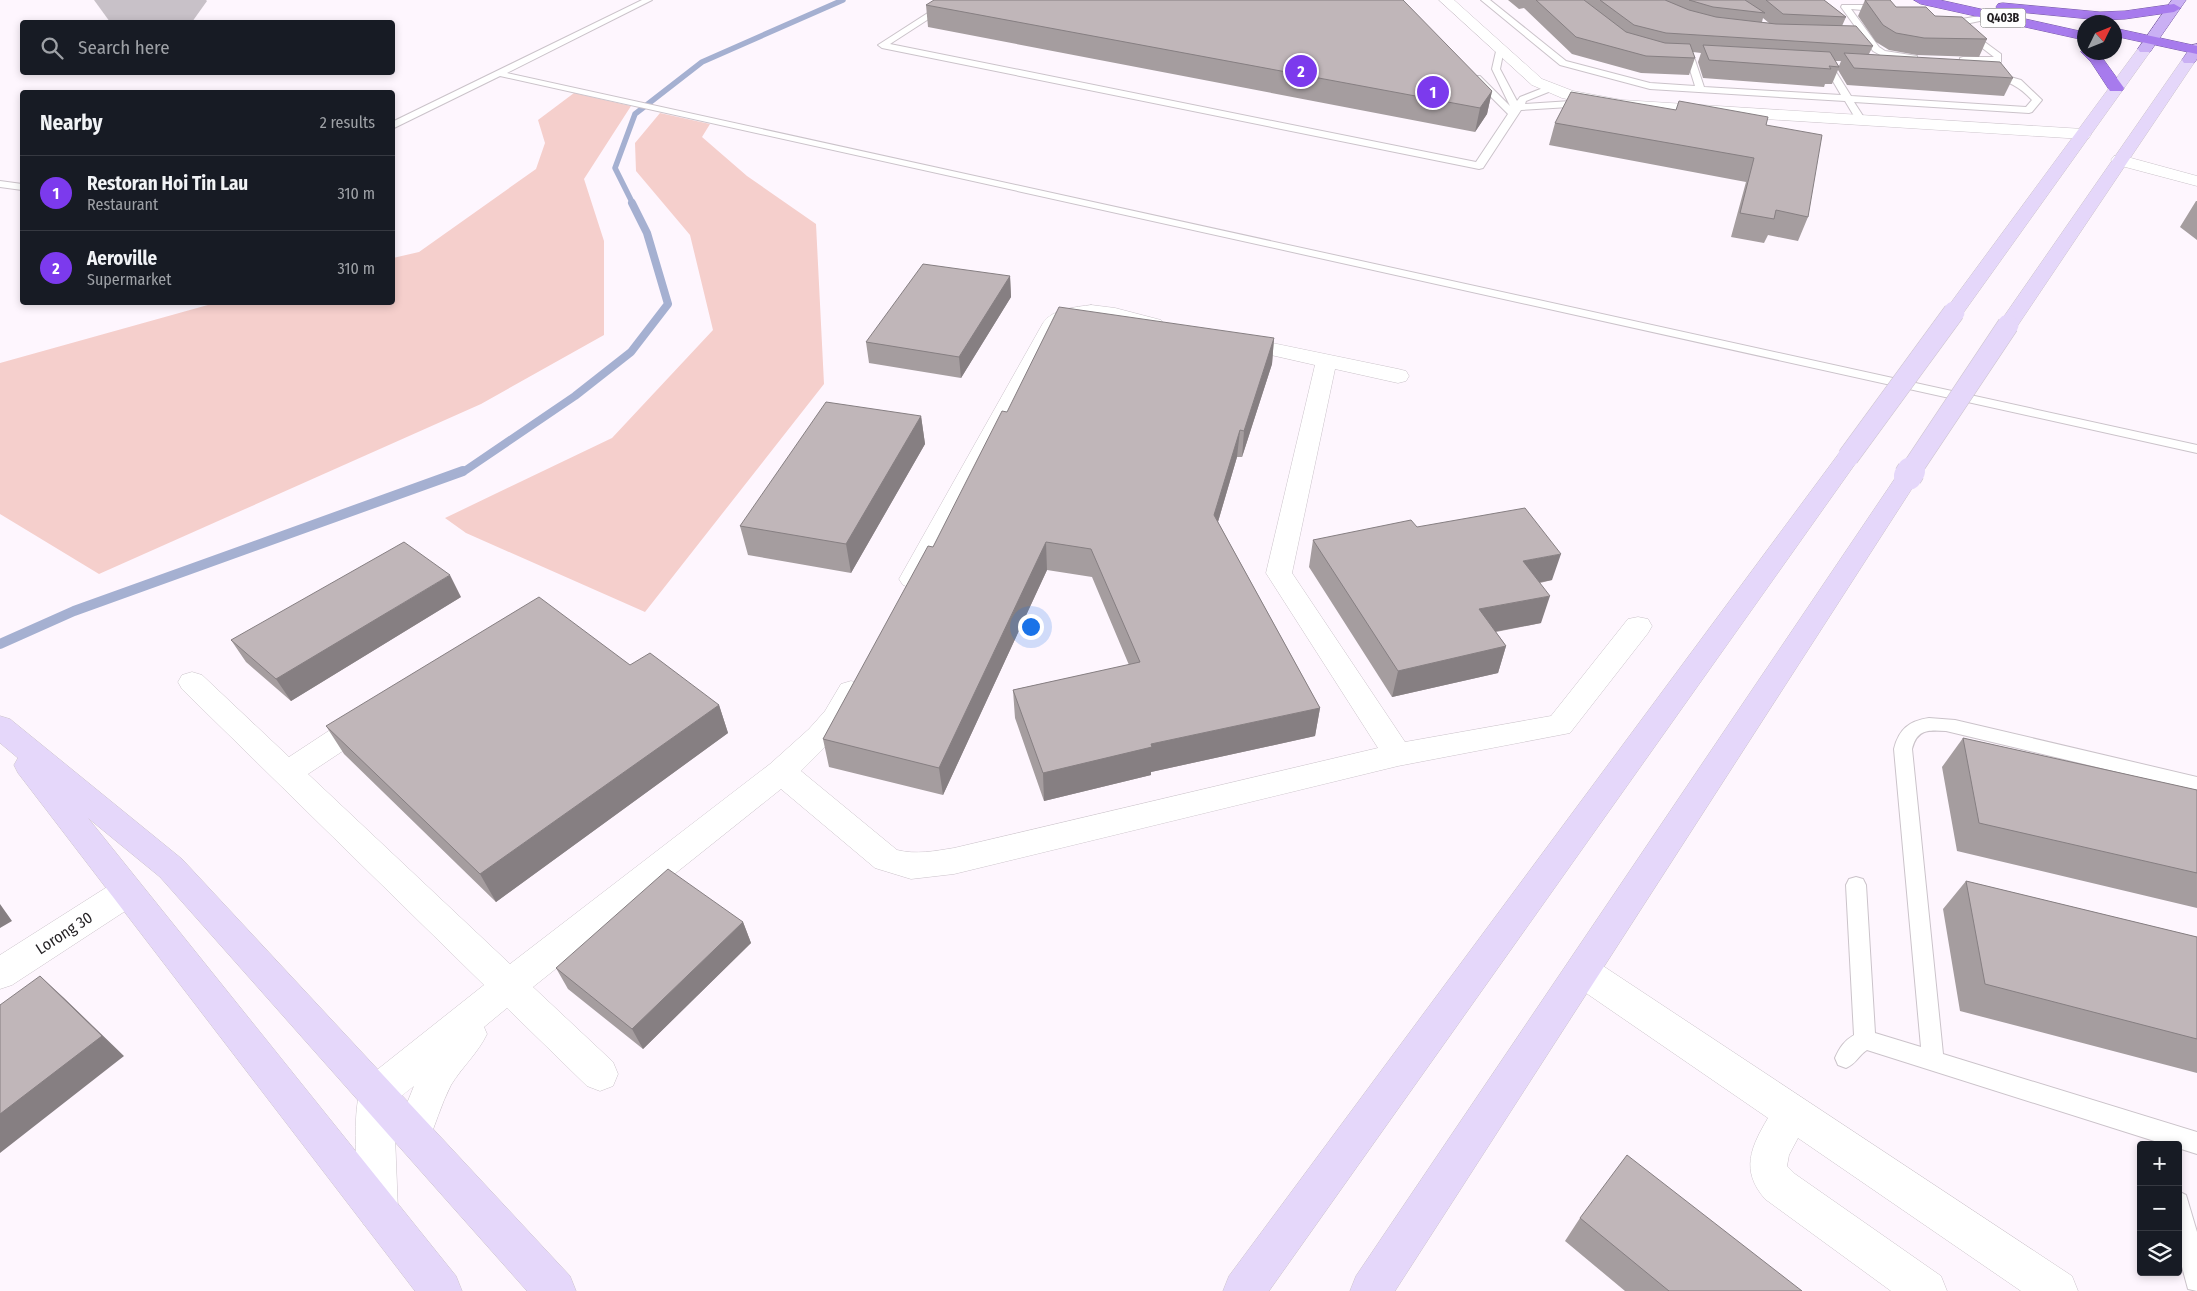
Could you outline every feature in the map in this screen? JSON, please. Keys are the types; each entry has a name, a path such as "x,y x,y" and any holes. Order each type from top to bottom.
{"highway":[{"name":"Q403B","path":"1921,0 1961,4 1997,11 2077,34"},
{"path":"1997,11 2100,16 2125,15 2176,4"},
{"path":"1997,11 2077,24"},
{"path":"1997,11 2059,36 2077,46"},
{"path":"2122,35 2148,45"},
{"path":"2122,43 2194,53"},
{"path":"2097,60 2116,88"}],"main road":[{"path":"1244,1291 2176,4"},
{"path":"1371,1291 2008,325 2194,53"},
{"path":"0,727 127,892 441,1291"},
{"path":"0,727 171,868 555,1291"}],"street":[{"path":"1446,0 1537,82 1548,89 1572,97 1622,105 2083,134"},
{"path":"2120,160 2197,181"},
{"path":"901,599 1053,323 1073,313 1086,310 1174,328"},
{"path":"1212,336 1398,376"},
{"path":"1326,362 1279,573 1398,755"},
{"path":"780,772 886,859 900,866 922,866 954,861 1398,755 1560,726 1638,626"},
{"path":"378,1211 376,1094 508,986 780,772 819,737 835,719 863,668"},
{"path":"192,682 600,1074"},
{"path":"287,773 384,708"},
{"name":"Lorong 30","path":"0,974 127,892"},
{"path":"1582,971 2057,1291"},
{"path":"413,1134 442,1067 508,986"},
{"path":"1792,1113 1770,1153 1767,1165 1772,1178 1784,1192 1926,1291"}],"lane":[{"path":"395,125 648,0"},
{"path":"954,0 882,45 1479,166 1523,99 1548,89"},
{"path":"1486,0 1563,63 1650,86 2029,110 2037,100 2021,83 2010,78 1984,74"},
{"path":"1956,23 1961,4"},
{"path":"1897,12 1868,7 1845,8 1882,53 1922,58"},
{"path":"1956,23 1997,11"},
{"path":"1936,19 1956,23 1998,56 1998,60 1958,60"},
{"path":"1500,49 1496,69 1514,111"},
{"path":"1691,57 1701,90"},
{"path":"1828,66 1860,119"},
{"path":"1470,71 1514,111"},
{"path":"501,74 2197,449"},
{"path":"1514,111 1534,105 1598,102"},
{"path":"0,184 20,187"},
{"path":"1933,1061 1903,749 1904,738 1912,730 1923,725 1955,726 2197,784"},
{"path":"1856,884 1865,1040"},
{"path":"1846,1058 1852,1048 1865,1040 1933,1061 2163,1139 2197,1142"},
{"path":"2182,1219 2197,1280"}],"shaded area":[{"path":"574,93 631,106 584,179 604,241 604,335 481,404 99,574 0,514 0,363 208,305 395,305 395,258 419,252 536,169 545,143 538,120"},
{"path":"660,113 710,124 702,137 747,176 816,224 824,384 645,612 466,533 445,518 612,438 713,330 690,235 636,171 635,143"}],"building":[{"path":"934,0 1403,0 1492,91 1480,108 926,5"},
{"path":"1536,0 1584,0 1626,32 1665,43 1690,44 1695,58 1646,56 1576,37"},
{"path":"1600,0 1665,0 1689,10 1716,17 1776,24 1856,26 1873,46 1666,33 1634,25"},
{"path":"1689,0 1745,0 1765,13 1713,7"},
{"path":"1766,0 1824,0 1846,17 1783,14"},
{"path":"1865,0 1890,0 1896,7 1926,7 1935,16 1962,17 1987,39 1924,38 1896,33 1883,25"},
{"path":"1703,45 1830,52 1839,67 1829,66 1831,69 1709,60"},
{"path":"1844,53 2000,62 2013,78 1854,68"},
{"path":"1571,92 1676,110 1679,101 1768,117 1766,125 1822,135 1808,217 1776,210 1774,219 1740,213 1754,158 1555,123"},
{"path":"923,264 1010,276 959,357 866,342"},
{"path":"1059,307 1274,338 1244,431 1240,430 1214,515 1320,708 1151,744 1152,747 1043,773 1013,690 1140,662 1091,549 1046,542 939,768 823,739 928,546 933,547 1002,411 1007,412"},
{"path":"826,402 921,416 846,544 740,526"},
{"path":"1525,508 1561,554 1523,561 1550,596 1479,609 1506,646 1398,671 1313,540 1411,520 1417,527"},
{"path":"404,542 450,575 276,679 231,640"},
{"path":"539,597 630,665 650,653 719,705 480,874 326,726"},
{"path":"1963,738 2197,790 2197,873 1979,823"},
{"path":"668,869 743,922 632,1029 556,968"},
{"path":"1966,881 2197,937 2197,1039 1985,984"},
{"path":"40,976 102,1036 0,1114 0,1005"},
{"path":"1627,1155 1802,1291 1669,1291 1580,1218"}],"waterway":[{"path":"633,204 615,168 635,114 702,62 843,0"},
{"path":"459,472 466,470 575,396 631,352 668,304 647,233 632,203"},
{"path":"0,644 74,611 463,471"}],"runway":[{"path":"148,0 153,1"}],"place":[{"name":"Aeroville","path":"1301,71"},
{"name":"Restoran Hoi Tin Lau","path":"1433,92"}]}
